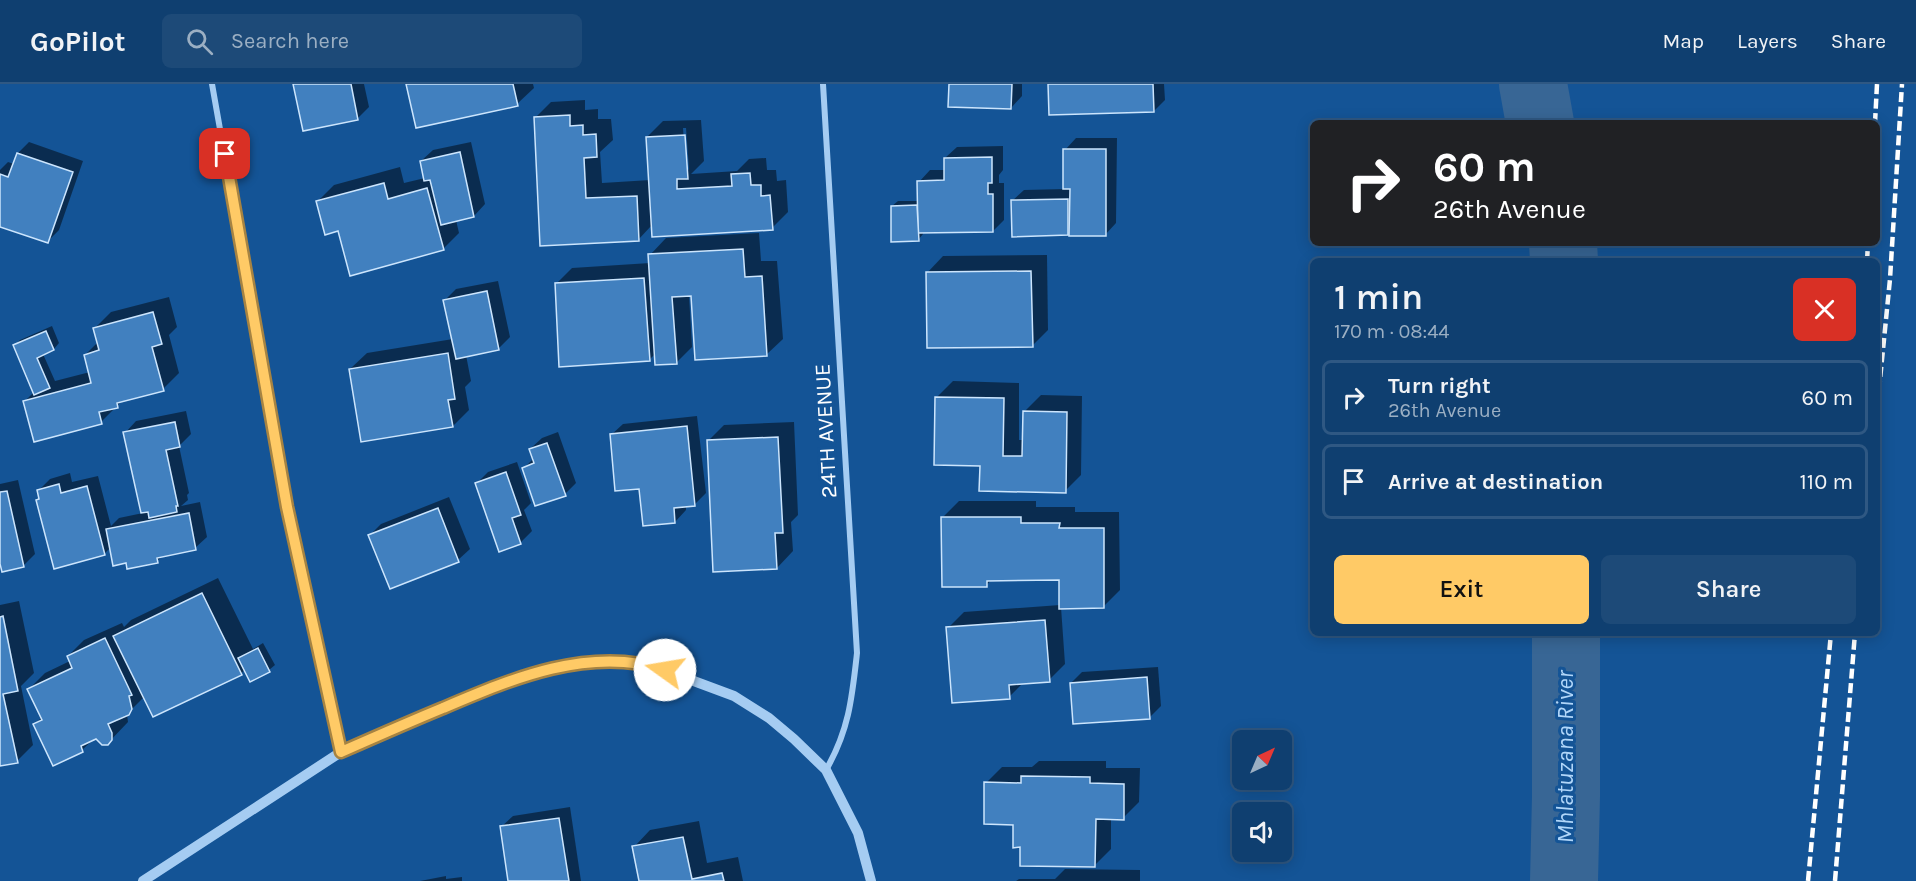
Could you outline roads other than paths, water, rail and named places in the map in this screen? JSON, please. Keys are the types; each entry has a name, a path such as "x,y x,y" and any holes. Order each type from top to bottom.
{"street":[{"path":"212,84 287,507 341,752"},
{"name":"24TH AVENUE","path":"823,84 857,653 850,712 839,747 826,771"},
{"path":"143,881 341,752 490,688 550,668 600,661 648,664 734,696 769,718 826,771 858,833 871,881"}],"waterway":[{"name":"Mhlatuzana River","path":"1533,84 1539,120"},
{"name":"Mhlatuzana River","path":"1563,246 1564,258"},
{"name":"Mhlatuzana River","path":"1564,881 1566,636"}],"railway":[{"path":"1875,120 1877,84"},
{"path":"1880,380 1890,279 1902,84"},
{"path":"1867,258 1868,246"},
{"path":"1808,881 1831,636"},
{"path":"1835,881 1855,636"}]}
